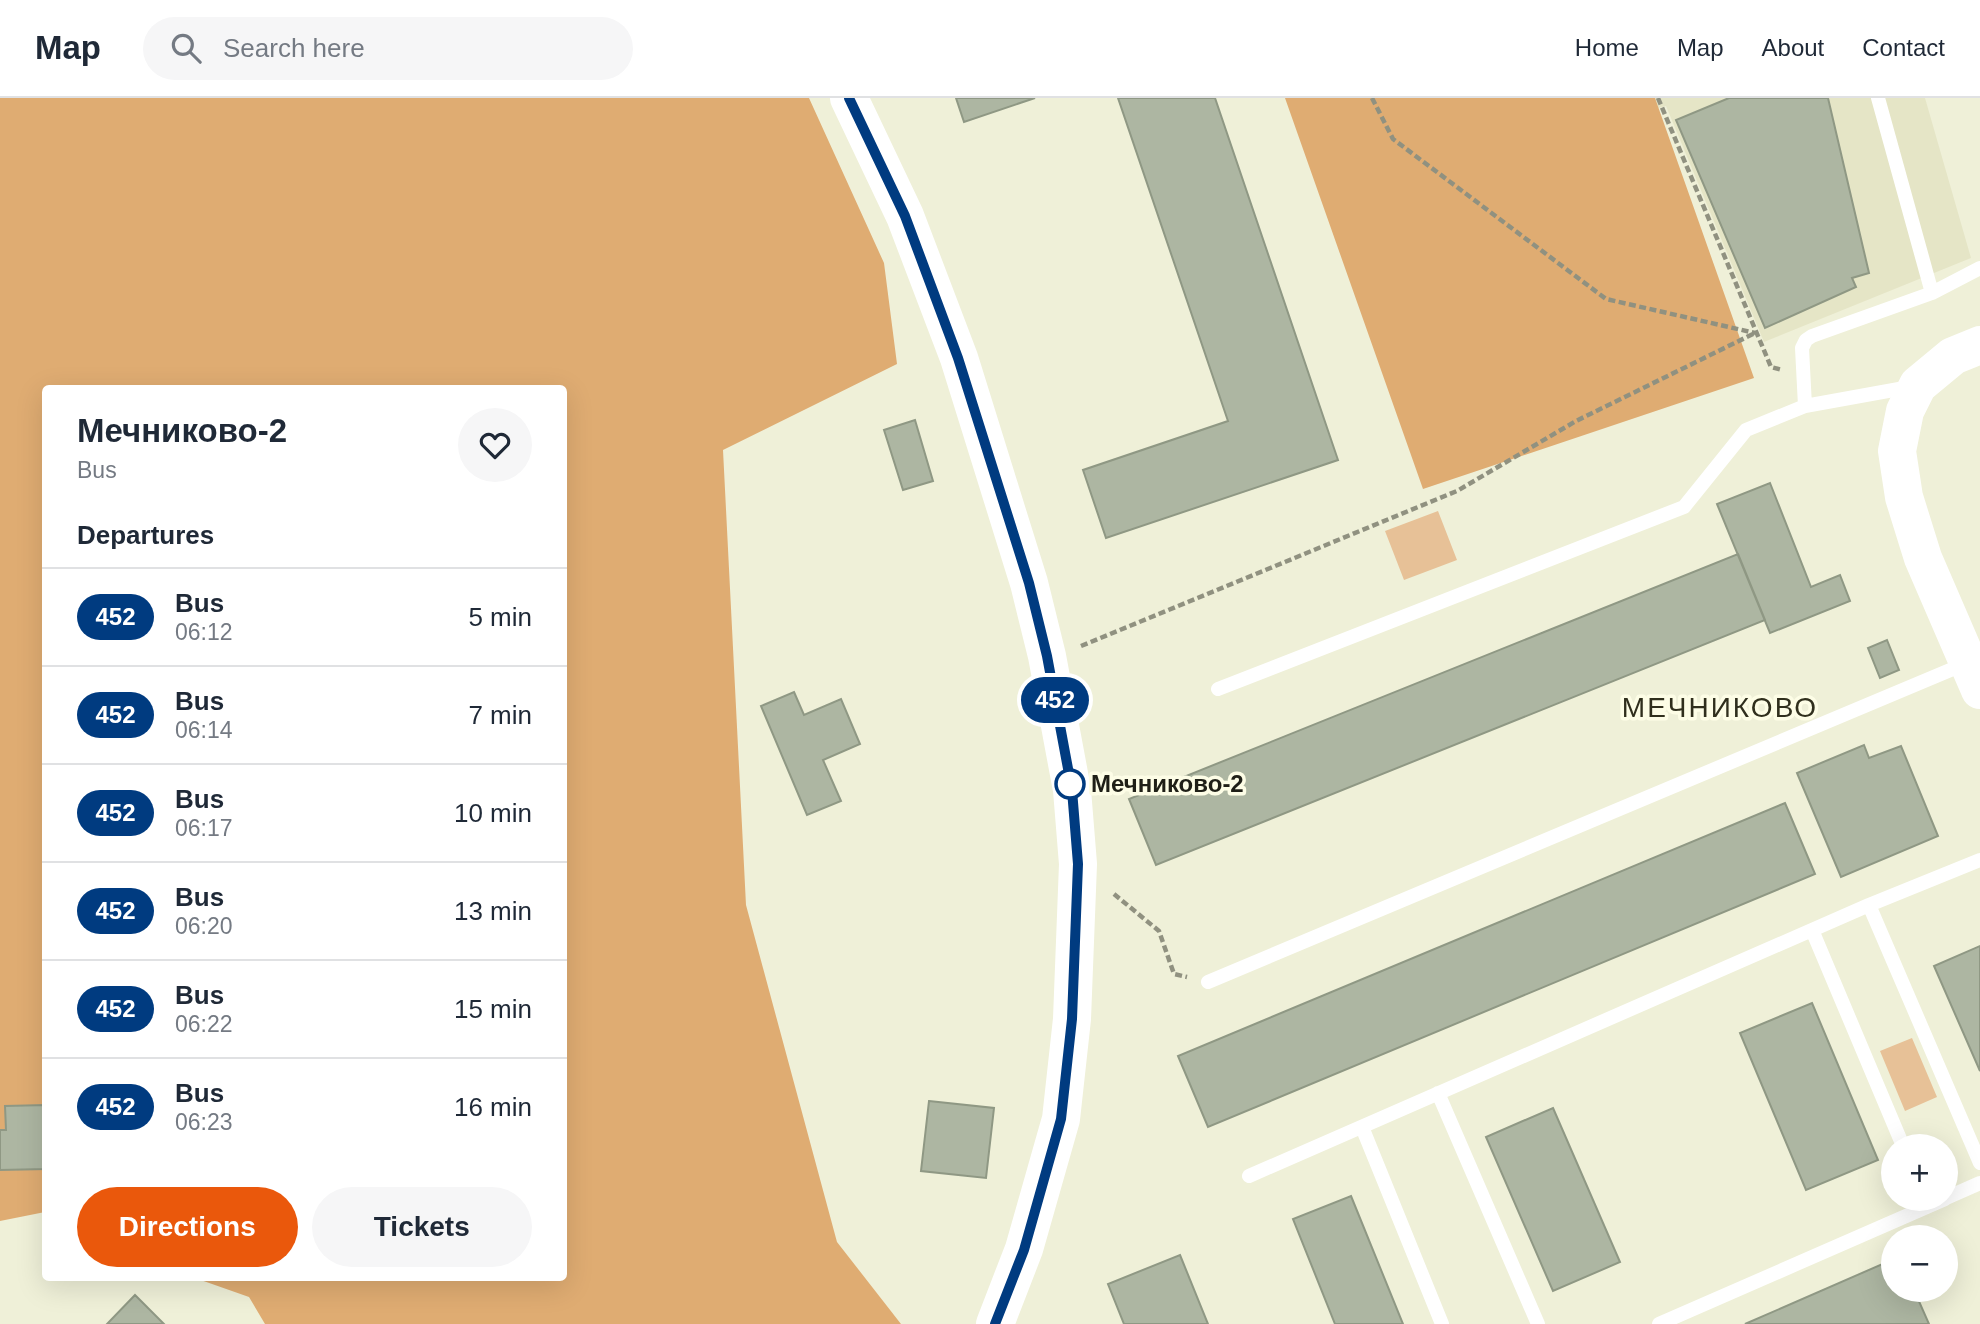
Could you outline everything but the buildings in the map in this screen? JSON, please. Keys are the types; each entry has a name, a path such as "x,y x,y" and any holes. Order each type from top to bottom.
{"main road":[{"path":"849,98 905,216 958,358 1029,583 1047,656 1072,790 1078,864 1072,1019 1061,1119 1024,1250 995,1324"},
{"path":"1974,676 1923,558 1904,497 1897,451 1905,411 1918,385 1953,356 1980,345"}],"lane":[{"path":"1878,98 1932,293"},
{"path":"1805,407 1802,348 1806,340 1932,293 1980,268"},
{"path":"1218,689 1684,507 1746,430 1805,407 1918,385"},
{"path":"1208,982 1974,676"},
{"path":"1249,1176 1869,905 1980,860"},
{"path":"1869,905 1980,1163"},
{"path":"1812,930 1898,1134"},
{"path":"1438,1093 1538,1324"},
{"path":"1362,1127 1442,1324"},
{"path":"1958,1192 1980,1183"},
{"path":"1659,1324 1907,1211"}],"path":[{"path":"1372,98 1393,139 1606,299 1755,333"},
{"path":"1658,98 1771,367 1775,370 1804,372"},
{"path":"1077,648 1457,491 1576,421 1755,333"},
{"path":"1078,864 1159,931 1174,974"}],"shaded area":[{"path":"0,98 809,98 884,263 897,364 723,450 746,905 837,1242 901,1324 265,1324 249,1297 204,1281 567,1281 567,385 42,385 42,1213 0,1221"},
{"path":"1285,98 1655,98 1754,378 1423,489"},
{"path":"1655,98 1925,98 1971,258 1764,342 1666,106 1658,108"},
{"path":"1438,511 1457,560 1404,580 1385,531"},
{"path":"1912,1038 1937,1097 1905,1111 1880,1051"}],"bus line":[{"name":"452","path":"849,98 905,216 958,358 1029,583 1047,656 1072,790 1078,864 1072,1019 1061,1119 1024,1250 995,1324"}],"place":[{"name":"Мечниково-2","path":"1070,784"}],"district":[{"name":"МЕЧНИКОВО","path":"1720,707"}]}
